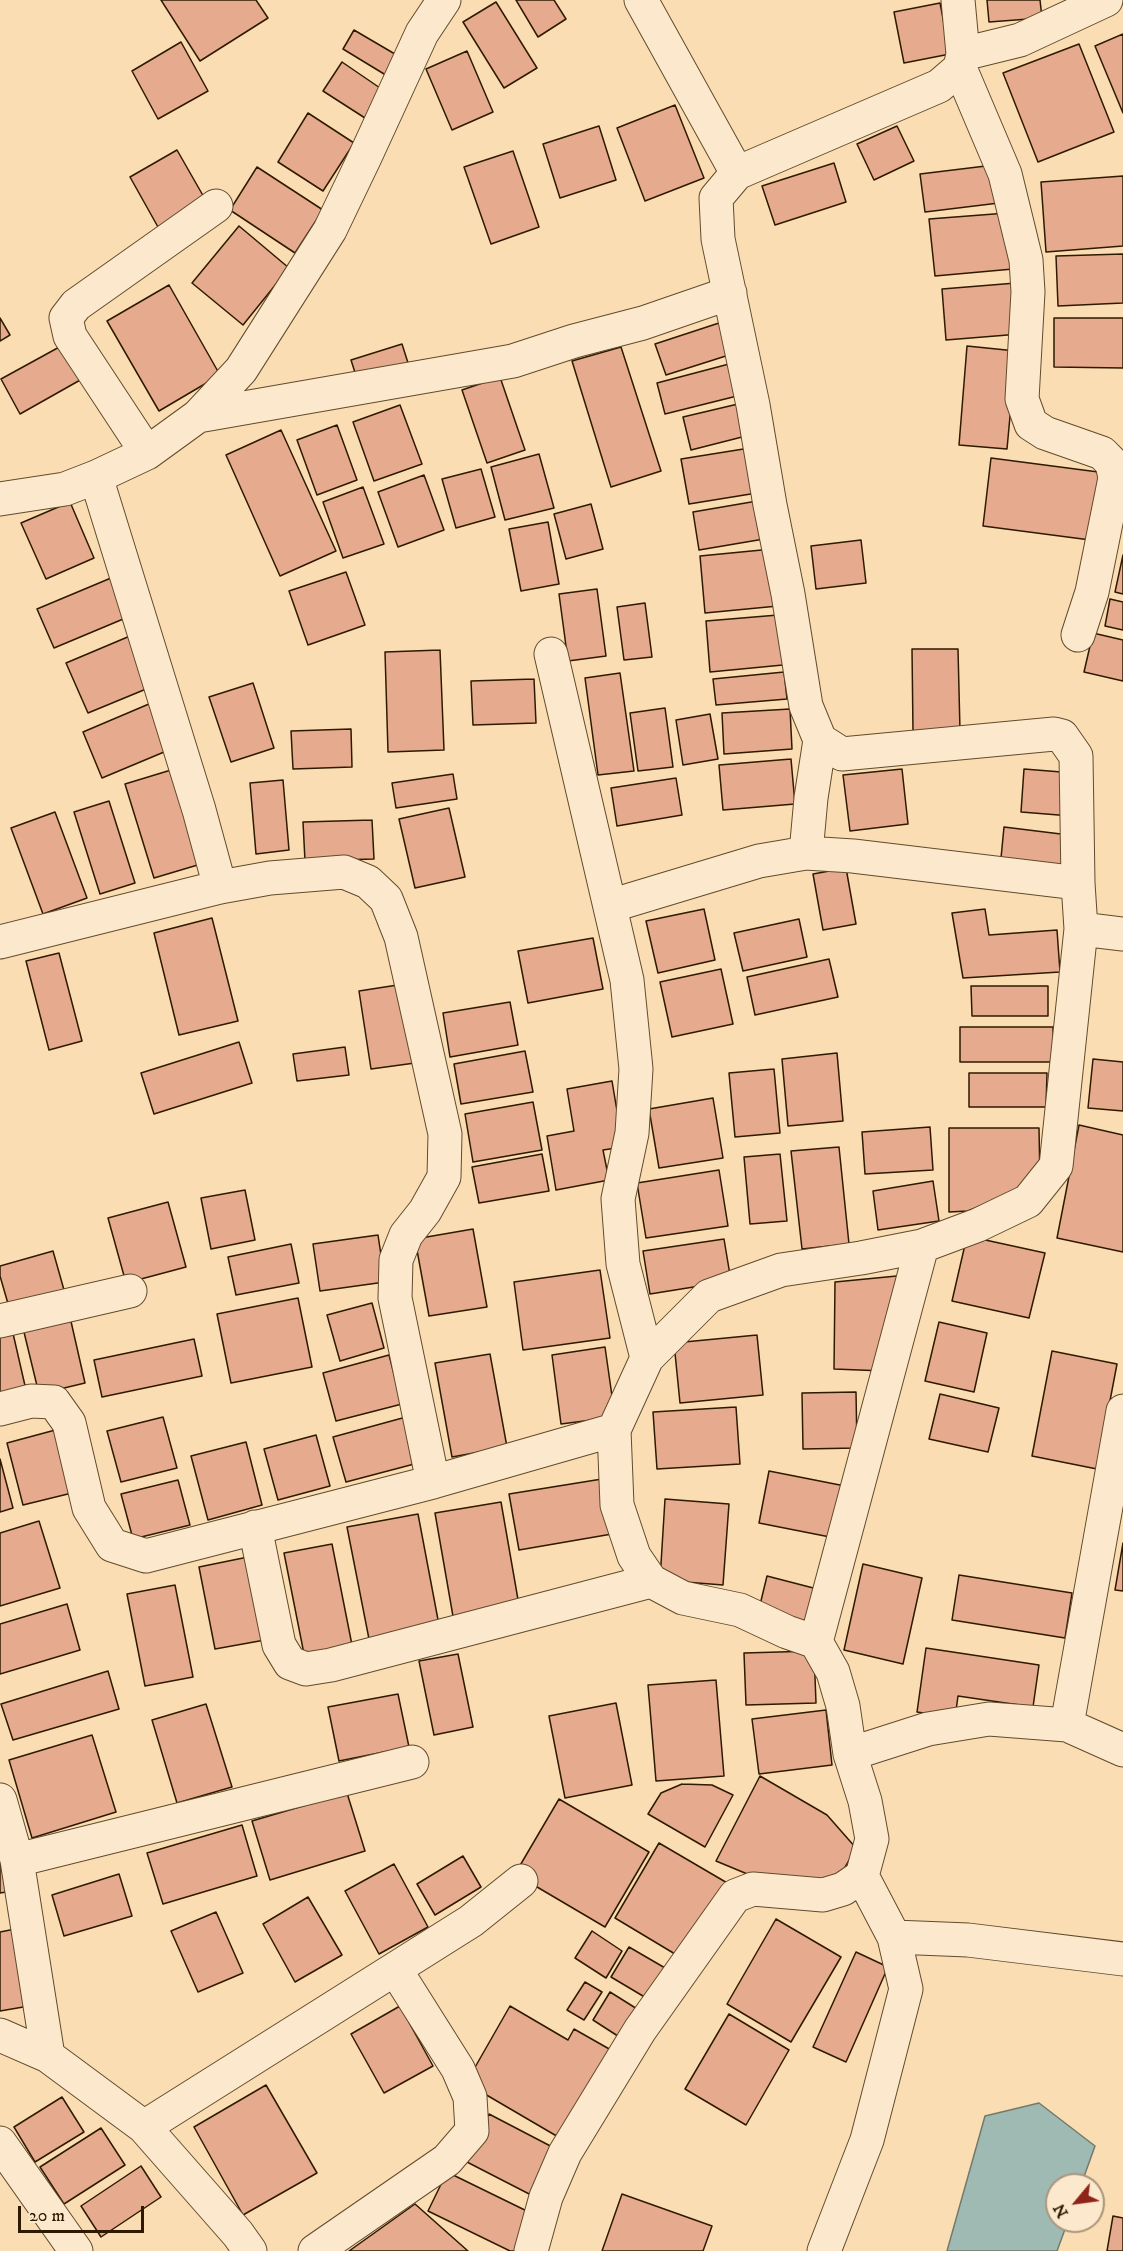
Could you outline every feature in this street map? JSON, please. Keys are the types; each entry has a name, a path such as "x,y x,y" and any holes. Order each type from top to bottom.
{"street":[{"path":"0,499 65,489 147,453 198,417 241,370 330,230 422,33 444,0"},
{"path":"641,0 737,173"},
{"path":"958,0 962,61 1005,174 1026,260 1029,292 1022,399 1031,424 1045,433 1102,453 1112,463 1115,478 1092,591 1078,635"},
{"path":"806,853 811,798 820,740 806,706 753,405 718,239 716,198 737,173 931,90 939,86 962,61 1020,40 1106,0"},
{"path":"147,453 70,336 66,318 76,305 216,206"},
{"path":"198,417 513,361 574,341 643,324 730,293"},
{"path":"96,477 199,810 220,886"},
{"path":"551,654 627,980 636,1069 632,1133 618,1199 623,1264 647,1358"},
{"path":"531,2251 546,2197 565,2153 640,2030 735,1896 753,1889 823,1895 843,1889 862,1876 872,1839 865,1801 850,1755 843,1706 833,1672 816,1642 787,1632 740,1610 683,1598 651,1581 634,1556 617,1505 614,1430 647,1358 709,1296 781,1270 922,1246 978,1225 1029,1201 1056,1166 1081,929 1076,756 1062,736 1054,734 842,754 820,740"},
{"path":"610,906 759,861 806,853 853,856 1078,883"},
{"path":"0,942 220,886 270,878 344,872 368,882 386,899 401,937 445,1134 444,1176 425,1211 406,1235 396,1260 395,1298 433,1482"},
{"path":"1081,929 1123,934"},
{"path":"816,1642 922,1246"},
{"path":"0,1321 130,1291"},
{"path":"0,1409 31,1401 54,1402 69,1423 89,1508 112,1545 146,1557 433,1482 614,1430"},
{"path":"1066,1725 1123,1411"},
{"path":"255,1527 279,1645 290,1663 306,1669 331,1665 651,1581"},
{"path":"850,1755 928,1729 989,1719 1066,1725 1123,1750"},
{"path":"17,1860 412,1762"},
{"path":"0,1800 17,1860 48,2056"},
{"path":"824,2251 867,2140 906,1989 894,1937 862,1876"},
{"path":"144,2127 471,1921 521,1881"},
{"path":"894,1937 968,1940 1123,1959"},
{"path":"315,2251 447,2160 472,2131 470,2097 458,2068 395,1969"},
{"path":"0,2035 48,2056 144,2127 238,2234 250,2251"},
{"path":"0,2143 76,2251"}],"water":[{"path":"1039,2103 1095,2146 1085,2173 1045,2173 1045,2233 1064,2233 1057,2251 947,2251 985,2116"}],"building":[{"path":"161,0 256,0 268,18 200,61"},
{"path":"516,0 554,0 566,19 538,37"},
{"path":"987,0 1040,0 1042,18 989,22"},
{"path":"496,2 537,68 504,88 463,22"},
{"path":"940,3 950,54 904,63 894,12"},
{"path":"354,30 400,57 389,77 343,49"},
{"path":"1123,34 1123,113 1095,46"},
{"path":"181,42 208,91 158,119 132,71"},
{"path":"1079,44 1114,132 1038,162 1003,73"},
{"path":"467,51 493,112 452,130 426,69"},
{"path":"342,62 383,90 365,118 323,91"},
{"path":"675,105 704,178 645,201 617,128"},
{"path":"308,113 354,143 323,191 278,162"},
{"path":"599,126 616,180 560,198 543,144"},
{"path":"897,126 914,161 874,180 857,144"},
{"path":"177,150 205,199 158,227 130,177"},
{"path":"513,151 539,227 491,244 464,167"},
{"path":"834,163 846,202 775,225 762,186"},
{"path":"994,165 999,203 925,212 920,174"},
{"path":"257,167 323,210 295,253 230,210"},
{"path":"1123,176 1123,246 1046,252 1041,182"},
{"path":"1007,213 1013,269 935,276 929,219"},
{"path":"239,226 289,268 243,325 192,283"},
{"path":"1123,254 1123,303 1058,306 1056,256"},
{"path":"1016,283 1020,334 946,340 942,289"},
{"path":"169,285 220,375 159,411 107,321"},
{"path":"0,318 10,335 0,341"},
{"path":"1054,318 1123,318 1123,368 1054,367"},
{"path":"719,323 729,355 666,375 655,344"},
{"path":"402,344 409,366 358,382 351,360"},
{"path":"63,345 82,379 20,414 1,379"},
{"path":"967,346 1016,351 1007,449 959,445"},
{"path":"621,347 661,471 611,487 572,361"},
{"path":"729,364 737,396 665,414 657,383"},
{"path":"500,377 525,450 487,463 462,390"},
{"path":"738,404 746,436 691,450 683,417"},
{"path":"400,405 422,464 374,481 353,422"},
{"path":"337,425 357,480 317,495 297,440"},
{"path":"281,430 336,551 280,576 226,455"},
{"path":"756,447 763,492 689,504 681,459"},
{"path":"539,454 554,508 505,520 491,467"},
{"path":"991,458 1106,473 1098,541 983,526"},
{"path":"481,469 495,517 456,528 442,479"},
{"path":"424,475 444,530 398,547 378,492"},
{"path":"363,487 384,544 343,558 323,502"},
{"path":"763,500 770,538 699,550 693,512"},
{"path":"70,502 94,558 46,579 21,523"},
{"path":"591,504 603,549 566,559 554,514"},
{"path":"548,522 559,584 521,591 509,529"},
{"path":"861,540 866,583 816,589 811,546"},
{"path":"772,549 778,606 705,613 700,556"},
{"path":"1123,555 1123,594 1115,592"},
{"path":"346,572 365,625 308,645 289,591"},
{"path":"111,578 128,617 54,648 37,609"},
{"path":"597,589 606,656 568,661 559,594"},
{"path":"1110,599 1123,602 1123,630 1105,626"},
{"path":"645,603 652,657 624,660 617,607"},
{"path":"778,615 783,665 710,672 706,621"},
{"path":"1093,633 1123,640 1123,681 1084,672"},
{"path":"130,636 151,687 88,713 66,663"},
{"path":"912,649 958,649 960,731 913,732"},
{"path":"440,650 444,750 388,752 385,652"},
{"path":"784,672 787,699 716,705 713,679"},
{"path":"620,673 634,771 598,775 585,678"},
{"path":"534,679 536,723 473,725 471,681"},
{"path":"253,683 274,748 231,762 209,697"},
{"path":"156,701 176,747 102,778 83,732"},
{"path":"665,708 673,767 638,771 630,713"},
{"path":"790,709 792,749 724,754 722,713"},
{"path":"710,714 718,759 683,765 676,720"},
{"path":"351,729 352,767 293,769 291,731"},
{"path":"791,759 795,804 723,810 719,765"},
{"path":"902,769 908,824 850,831 843,775"},
{"path":"1024,769 1074,773 1071,816 1021,812"},
{"path":"171,770 201,864 154,878 125,784"},
{"path":"453,774 457,799 396,808 392,783"},
{"path":"676,778 682,815 617,826 611,788"},
{"path":"283,780 289,850 256,854 250,783"},
{"path":"109,801 135,883 100,894 74,812"},
{"path":"449,808 465,877 415,888 399,819"},
{"path":"55,812 87,898 43,914 11,828"},
{"path":"372,820 374,859 305,861 303,822"},
{"path":"1004,827 1069,835 1065,866 1001,858"},
{"path":"846,868 856,924 823,930 813,874"},
{"path":"704,909 715,960 658,973 646,921"},
{"path":"985,909 989,935 1057,930 1060,972 963,978 952,913"},
{"path":"212,918 238,1021 179,1035 154,933"},
{"path":"799,919 807,957 743,971 734,933"},
{"path":"593,938 603,989 528,1003 518,951"},
{"path":"59,953 82,1041 49,1050 26,961"},
{"path":"829,959 838,997 755,1015 747,977"},
{"path":"721,969 733,1024 672,1037 660,982"},
{"path":"404,984 415,1063 371,1069 359,991"},
{"path":"971,986 1048,986 1048,1016 972,1016"},
{"path":"510,1002 518,1045 450,1057 443,1013"},
{"path":"960,1027 1053,1027 1054,1062 960,1062"},
{"path":"239,1042 252,1083 154,1114 141,1073"},
{"path":"345,1047 349,1075 297,1081 293,1054"},
{"path":"525,1051 533,1092 461,1104 454,1064"},
{"path":"837,1053 843,1121 788,1126 782,1059"},
{"path":"1093,1059 1123,1062 1123,1111 1088,1108"},
{"path":"774,1069 780,1133 735,1137 729,1073"},
{"path":"969,1073 1047,1073 1046,1107 969,1107"},
{"path":"612,1081 623,1147 603,1150 609,1180 556,1190 547,1136 574,1131 567,1089"},
{"path":"713,1098 723,1158 659,1168 649,1109"},
{"path":"533,1102 542,1150 473,1162 465,1114"},
{"path":"1079,1125 1123,1135 1123,1252 1057,1238"},
{"path":"930,1127 933,1170 865,1174 862,1132"},
{"path":"949,1128 1039,1128 1040,1181 968,1211 949,1212"},
{"path":"839,1147 849,1244 802,1249 791,1151"},
{"path":"542,1154 549,1191 479,1203 472,1167"},
{"path":"780,1154 787,1221 750,1224 744,1157"},
{"path":"719,1170 728,1226 646,1238 637,1183"},
{"path":"933,1181 939,1221 878,1230 873,1191"},
{"path":"245,1190 255,1240 211,1249 201,1198"},
{"path":"168,1202 186,1267 126,1283 108,1218"},
{"path":"473,1229 487,1307 429,1316 415,1239"},
{"path":"378,1235 385,1282 320,1291 313,1244"},
{"path":"967,1236 1045,1253 1029,1318 952,1301"},
{"path":"724,1239 731,1281 650,1294 643,1251"},
{"path":"291,1244 299,1283 236,1295 228,1257"},
{"path":"53,1251 66,1297 11,1314 0,1276 0,1266"},
{"path":"600,1270 610,1338 523,1350 514,1282"},
{"path":"907,1275 884,1371 834,1369 835,1282"},
{"path":"298,1298 312,1367 231,1383 217,1314"},
{"path":"372,1303 384,1348 340,1361 327,1315"},
{"path":"70,1317 85,1383 39,1394 23,1328"},
{"path":"939,1322 987,1333 974,1392 925,1381"},
{"path":"12,1329 26,1390 0,1396 0,1332"},
{"path":"757,1335 763,1395 680,1403 674,1343"},
{"path":"194,1339 202,1376 102,1397 94,1360"},
{"path":"605,1347 615,1417 561,1424 552,1355"},
{"path":"1052,1351 1117,1364 1097,1469 1032,1456"},
{"path":"490,1354 507,1447 452,1457 435,1363"},
{"path":"389,1355 402,1404 336,1421 323,1373"},
{"path":"856,1392 857,1448 803,1449 802,1393"},
{"path":"940,1394 999,1408 988,1452 929,1439"},
{"path":"736,1407 740,1464 657,1469 653,1412"},
{"path":"163,1417 177,1468 121,1482 107,1431"},
{"path":"406,1417 418,1463 346,1482 333,1437"},
{"path":"59,1429 76,1492 23,1505 7,1443"},
{"path":"316,1435 330,1486 278,1500 264,1449"},
{"path":"246,1442 262,1505 208,1520 191,1456"},
{"path":"0,1459 13,1508 0,1512"},
{"path":"769,1471 845,1486 835,1538 759,1523"},
{"path":"602,1479 612,1534 519,1550 509,1494"},
{"path":"178,1480 190,1525 133,1539 121,1494"},
{"path":"665,1499 729,1504 723,1585 660,1580"},
{"path":"501,1502 520,1611 454,1622 435,1513"},
{"path":"418,1514 439,1625 369,1639 347,1527"},
{"path":"39,1521 60,1588 0,1606 0,1533"},
{"path":"1123,1543 1123,1591 1115,1590"},
{"path":"332,1544 352,1645 304,1654 284,1553"},
{"path":"248,1557 265,1640 215,1649 199,1567"},
{"path":"863,1564 922,1578 903,1664 844,1650"},
{"path":"959,1575 1072,1593 1065,1638 952,1620"},
{"path":"767,1576 825,1591 816,1624 759,1609"},
{"path":"175,1585 193,1677 145,1686 127,1594"},
{"path":"67,1604 80,1650 0,1674 0,1624"},
{"path":"926,1648 1039,1665 1033,1707 958,1696 955,1718 917,1712"},
{"path":"814,1651 816,1703 746,1705 744,1653"},
{"path":"458,1654 473,1727 434,1735 419,1661"},
{"path":"108,1671 119,1709 13,1740 1,1704"},
{"path":"716,1680 724,1776 656,1781 648,1685"},
{"path":"398,1694 409,1747 339,1761 328,1707"},
{"path":"616,1703 632,1785 565,1798 549,1716"},
{"path":"206,1704 232,1787 177,1803 152,1720"},
{"path":"826,1710 832,1765 759,1774 752,1719"},
{"path":"92,1735 116,1812 32,1838 9,1760"},
{"path":"760,1776 827,1815 856,1848 837,1881 769,1883 716,1861"},
{"path":"682,1784 712,1785 733,1795 705,1847 648,1814 661,1793"},
{"path":"347,1793 365,1851 270,1880 252,1821"},
{"path":"559,1799 649,1852 605,1927 515,1874"},
{"path":"242,1825 257,1876 163,1904 147,1853"},
{"path":"659,1843 729,1884 685,1960 615,1918"},
{"path":"463,1856 481,1887 435,1915 417,1884"},
{"path":"0,1857 6,1892 0,1893"},
{"path":"394,1864 428,1927 379,1954 345,1891"},
{"path":"119,1874 132,1916 64,1936 52,1895"},
{"path":"308,1897 342,1955 295,1982 263,1924"},
{"path":"216,1912 243,1973 198,1992 171,1931"},
{"path":"776,1919 841,1957 791,2042 727,2004"},
{"path":"15,1929 29,2006 0,2011 0,1932"},
{"path":"592,1931 622,1951 606,1978 575,1958"},
{"path":"629,1947 672,1972 653,2002 611,1977"},
{"path":"856,1952 888,1967 846,2062 813,2047"},
{"path":"585,1982 602,1992 584,2020 567,2010"},
{"path":"610,1992 642,2012 624,2040 593,2020"},
{"path":"400,2006 433,2066 384,2093 351,2034"},
{"path":"510,2006 568,2040 574,2029 611,2050 560,2138 466,2083"},
{"path":"729,2014 789,2050 746,2125 685,2089"},
{"path":"266,2085 317,2173 243,2215 194,2127"},
{"path":"62,2097 84,2132 35,2162 14,2127"},
{"path":"489,2114 560,2151 537,2198 465,2161"},
{"path":"101,2128 125,2165 64,2204 40,2167"},
{"path":"141,2166 161,2197 101,2237 81,2206"},
{"path":"447,2172 535,2215 518,2251 510,2251 428,2211"},
{"path":"622,2194 712,2226 703,2251 602,2251"},
{"path":"415,2204 468,2251 349,2251"},
{"path":"1113,2216 1123,2218 1123,2251 1107,2251"}]}
